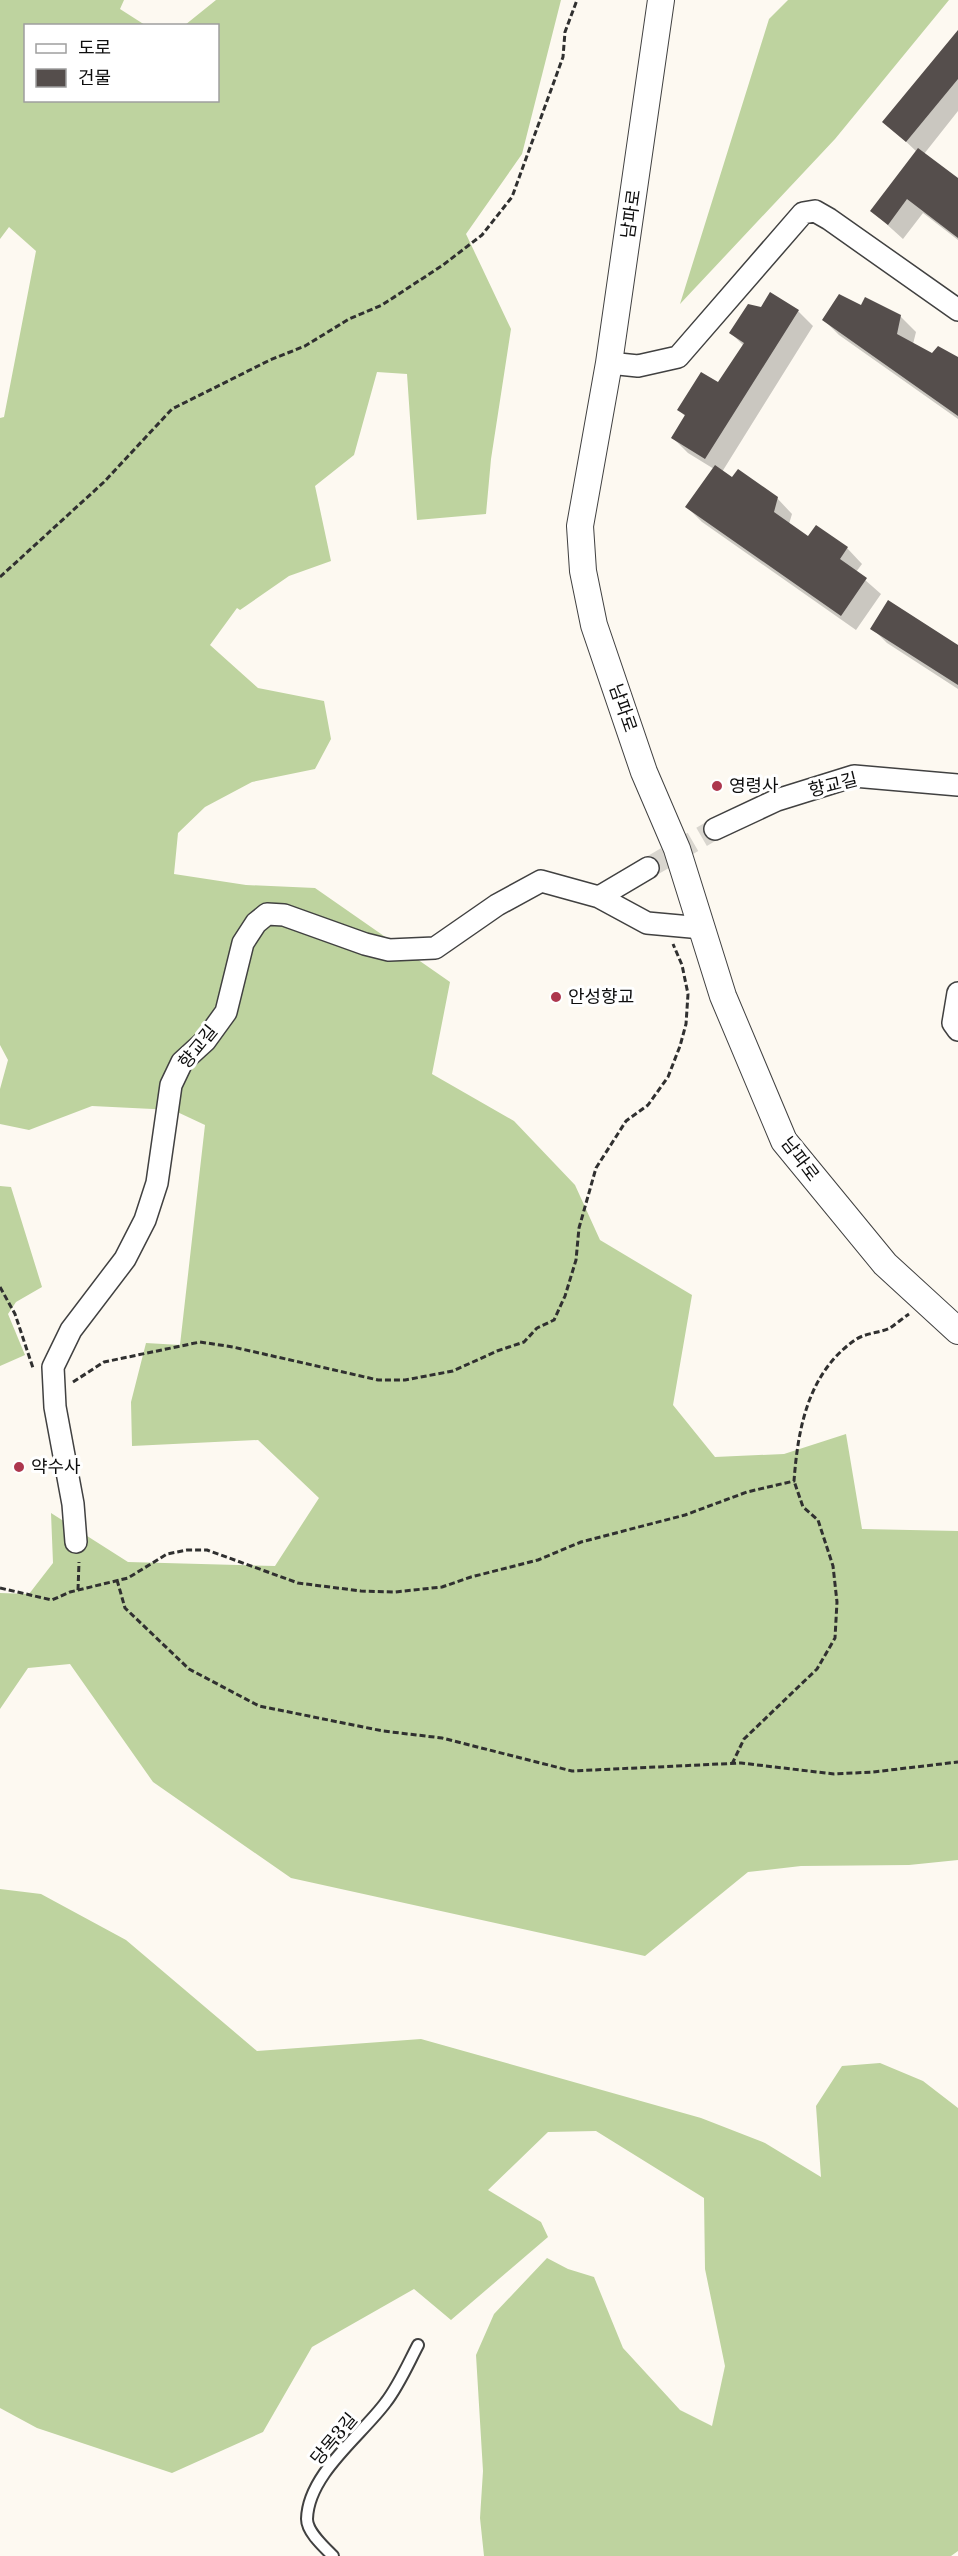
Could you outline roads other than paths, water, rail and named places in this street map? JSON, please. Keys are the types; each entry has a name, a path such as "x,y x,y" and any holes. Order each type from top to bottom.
{"street":[{"name":"남파로","path":"661,0 609,363 580,526 583,571 594,625 644,772 677,849 723,996 784,1141 885,1264 958,1331"},
{"path":"609,363 638,366 678,357 803,213 815,211 958,310"},
{"name":"향교길","path":"715,829 777,800 854,776 958,785"},
{"path":"599,897 648,868"},
{"name":"향교길","path":"76,1542 73,1504 54,1398 53,1367 70,1330 125,1259 145,1220 157,1183 171,1085 182,1062 205,1041 226,1012 243,943 256,923 267,914 284,915 365,944 389,950 435,948 497,904 541,881 599,897 647,923 702,928"},
{"path":"958,993 953,1023 958,1030"}],"lane":[{"name":"당목3길","path":"333,2556 319,2542 307,2521 310,2500 326,2472 387,2401 418,2345"}],"tunnel":[{"path":"648,868 715,829"}],"place":[{"name":"영령사","path":"717,786"},
{"name":"안성향교","path":"556,997"},
{"name":"약수사","path":"19,1467"}]}
